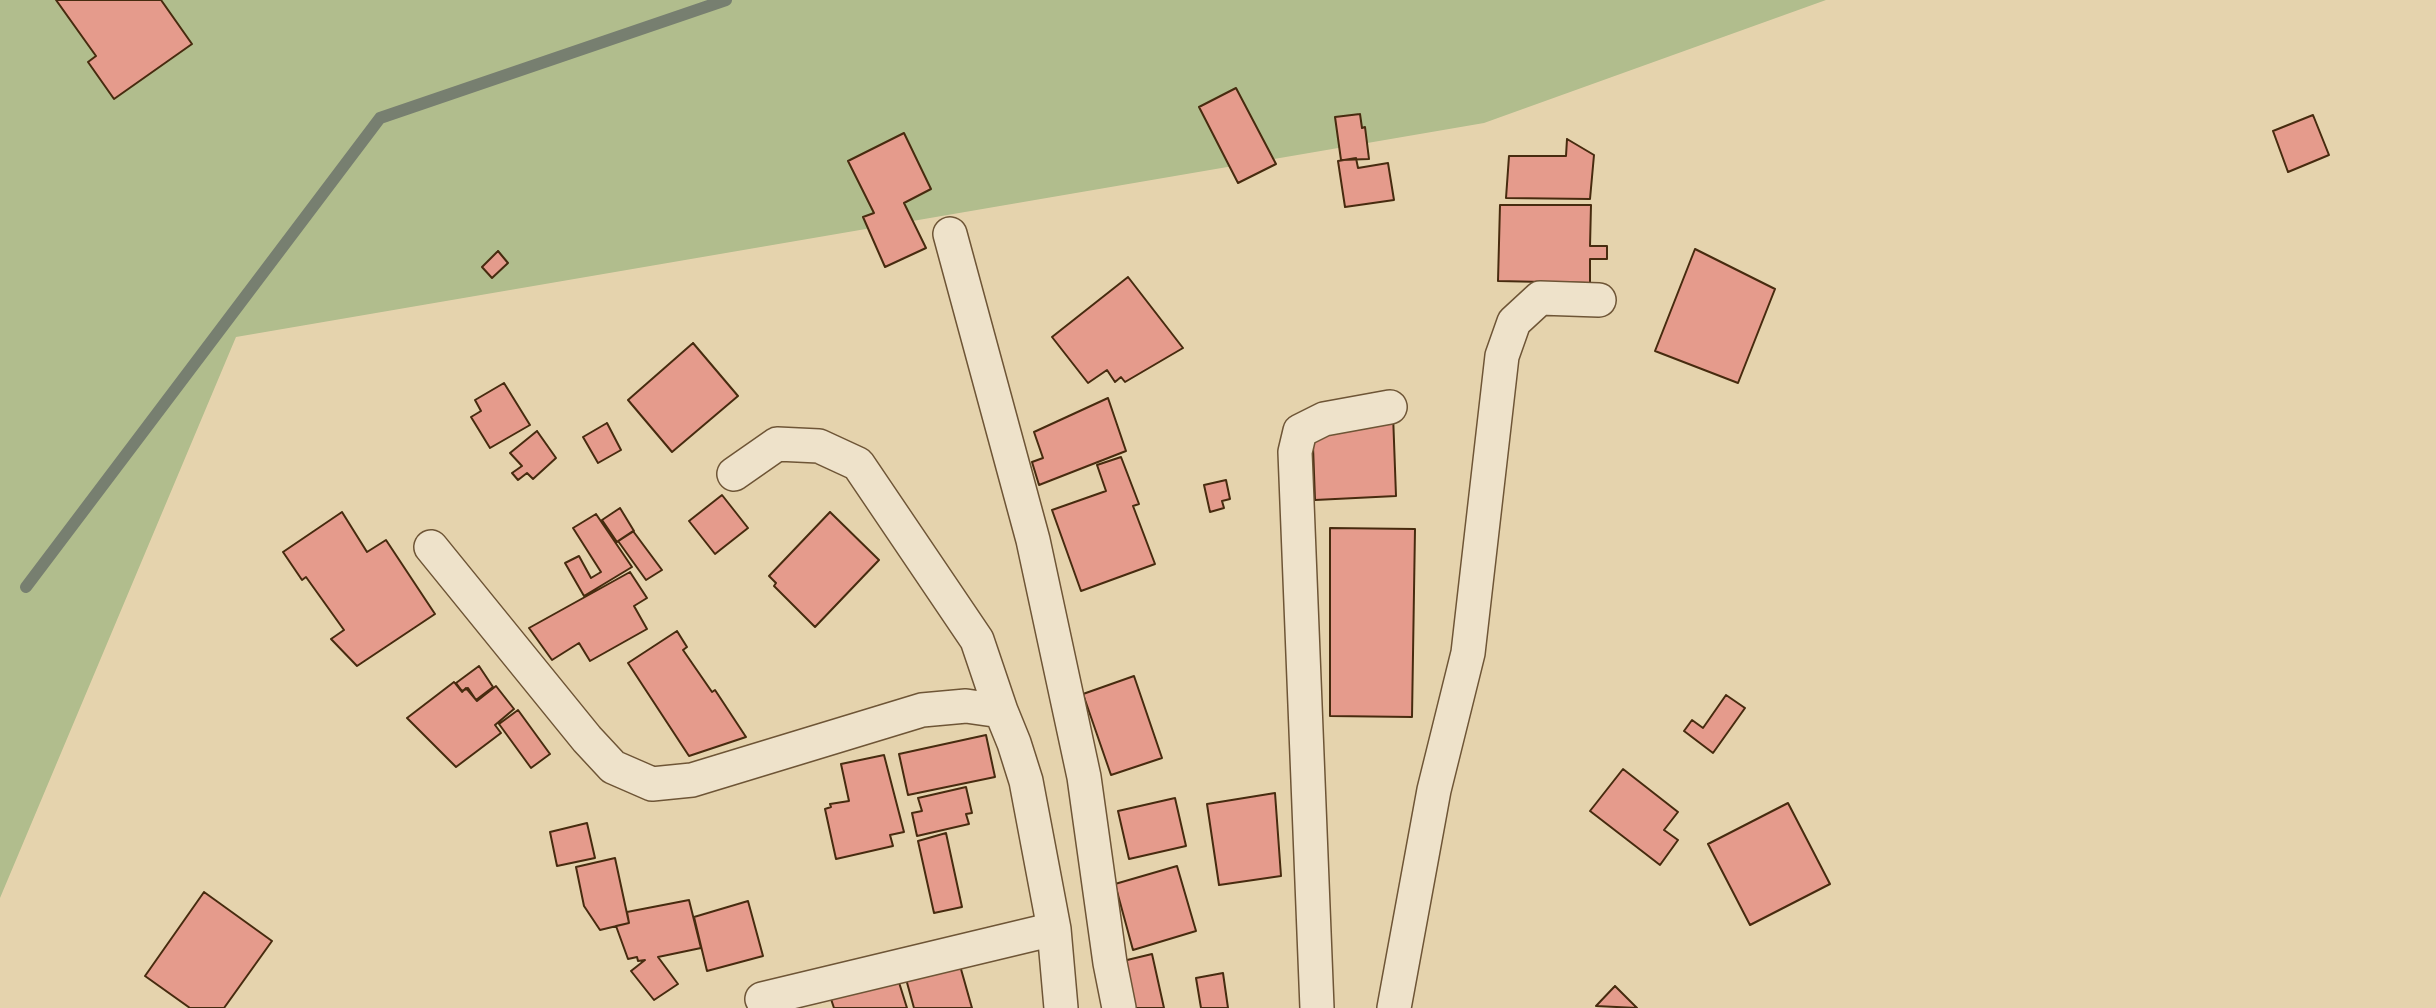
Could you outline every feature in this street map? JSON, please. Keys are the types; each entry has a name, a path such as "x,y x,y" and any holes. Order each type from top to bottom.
{"street":[{"path":"950,234 1033,540 1084,777 1110,963 1119,1008"},
{"path":"1394,1008 1434,790 1468,653 1502,356 1514,322 1540,298 1599,300"},
{"path":"1317,1008 1295,452 1300,431 1324,419 1390,407"},
{"path":"734,474 776,444 819,446 858,464 977,640 1026,781 1054,929 1060,1008"},
{"path":"431,547 587,739 613,767 653,784 692,780 922,710 966,706 1001,710"},
{"path":"762,999 1054,929"}],"green space":[{"path":"0,0 1826,0 1484,123 236,337 0,898"}],"building":[{"path":"56,0 161,0 192,44 114,99 88,62 96,56"},
{"path":"1236,88 1276,164 1238,183 1199,107"},
{"path":"1360,114 1362,128 1365,127 1369,159 1341,160 1335,117"},
{"path":"2313,115 2329,155 2288,172 2273,131"},
{"path":"904,133 931,189 904,203 926,248 885,267 863,217 874,213 848,161"},
{"path":"1567,139 1594,155 1590,199 1506,198 1509,156 1566,156"},
{"path":"1356,158 1358,168 1388,163 1394,200 1345,207 1338,161"},
{"path":"1500,205 1591,205 1590,246 1607,246 1607,259 1590,259 1590,283 1498,281"},
{"path":"1695,249 1775,289 1738,383 1655,351"},
{"path":"498,251 508,263 492,278 482,267"},
{"path":"1128,277 1183,348 1125,382 1121,377 1115,382 1107,370 1088,383 1052,337"},
{"path":"693,343 738,396 672,452 628,400"},
{"path":"504,383 530,425 490,448 471,417 481,411 475,400"},
{"path":"1108,398 1126,451 1039,485 1032,462 1043,458 1034,432"},
{"path":"1393,414 1396,496 1315,500 1312,420"},
{"path":"607,423 621,450 598,463 583,437"},
{"path":"537,431 556,458 533,479 527,473 518,480 512,473 522,466 510,453"},
{"path":"1121,457 1139,504 1133,506 1155,564 1081,591 1052,510 1106,491 1097,465"},
{"path":"1226,480 1230,499 1222,501 1224,508 1210,512 1204,485"},
{"path":"722,495 748,528 715,554 689,521"},
{"path":"620,508 634,531 617,542 602,520"},
{"path":"342,512 367,552 386,540 435,614 357,666 331,639 344,630 306,577 302,580 283,552"},
{"path":"830,512 879,560 815,627 774,586 776,583 769,576"},
{"path":"596,514 632,567 584,596 565,563 579,556 591,578 601,572 573,528"},
{"path":"1330,528 1415,529 1412,717 1330,716"},
{"path":"633,531 662,570 646,580 618,541"},
{"path":"630,572 647,598 634,606 647,629 590,661 579,643 552,660 529,628"},
{"path":"677,631 687,647 683,650 712,692 715,690 746,737 689,756 628,663"},
{"path":"479,666 493,687 476,700 468,688 462,691 456,683"},
{"path":"1134,676 1162,758 1111,775 1083,694"},
{"path":"454,682 462,692 466,688 477,701 496,686 514,709 495,725 501,733 456,767 407,718"},
{"path":"1726,695 1745,708 1713,753 1684,731 1692,720 1703,728"},
{"path":"518,710 550,754 531,768 499,724"},
{"path":"986,735 995,777 908,795 899,754"},
{"path":"884,755 904,832 890,835 893,846 836,859 825,809 831,807 830,804 849,801 841,764"},
{"path":"1623,769 1678,812 1664,830 1678,840 1660,865 1590,811"},
{"path":"966,787 972,813 966,814 969,824 917,836 912,813 922,811 918,798"},
{"path":"1275,793 1281,876 1219,885 1207,804"},
{"path":"1175,798 1186,846 1129,859 1118,811"},
{"path":"1788,803 1830,884 1750,925 1708,844"},
{"path":"587,823 595,858 557,866 550,832"},
{"path":"946,833 962,907 934,913 918,841"},
{"path":"615,858 629,923 600,930 584,906 576,867"},
{"path":"1177,866 1196,931 1133,950 1115,884"},
{"path":"204,892 272,941 224,1008 190,1008 145,976"},
{"path":"689,900 701,948 658,957 678,984 654,1000 631,971 645,960 638,961 637,957 628,959 616,926 629,923 627,912"},
{"path":"748,901 763,956 707,971 694,917"},
{"path":"1152,954 1164,1008 1134,1008 1123,961"},
{"path":"957,955 972,1008 914,1008 903,968"},
{"path":"1223,973 1228,1008 1201,1008 1196,978"},
{"path":"897,976 907,1008 834,1008 830,996"},
{"path":"1615,986 1637,1008 1596,1006"}],"waterway":[{"path":"26,587 380,118 726,0"}]}
